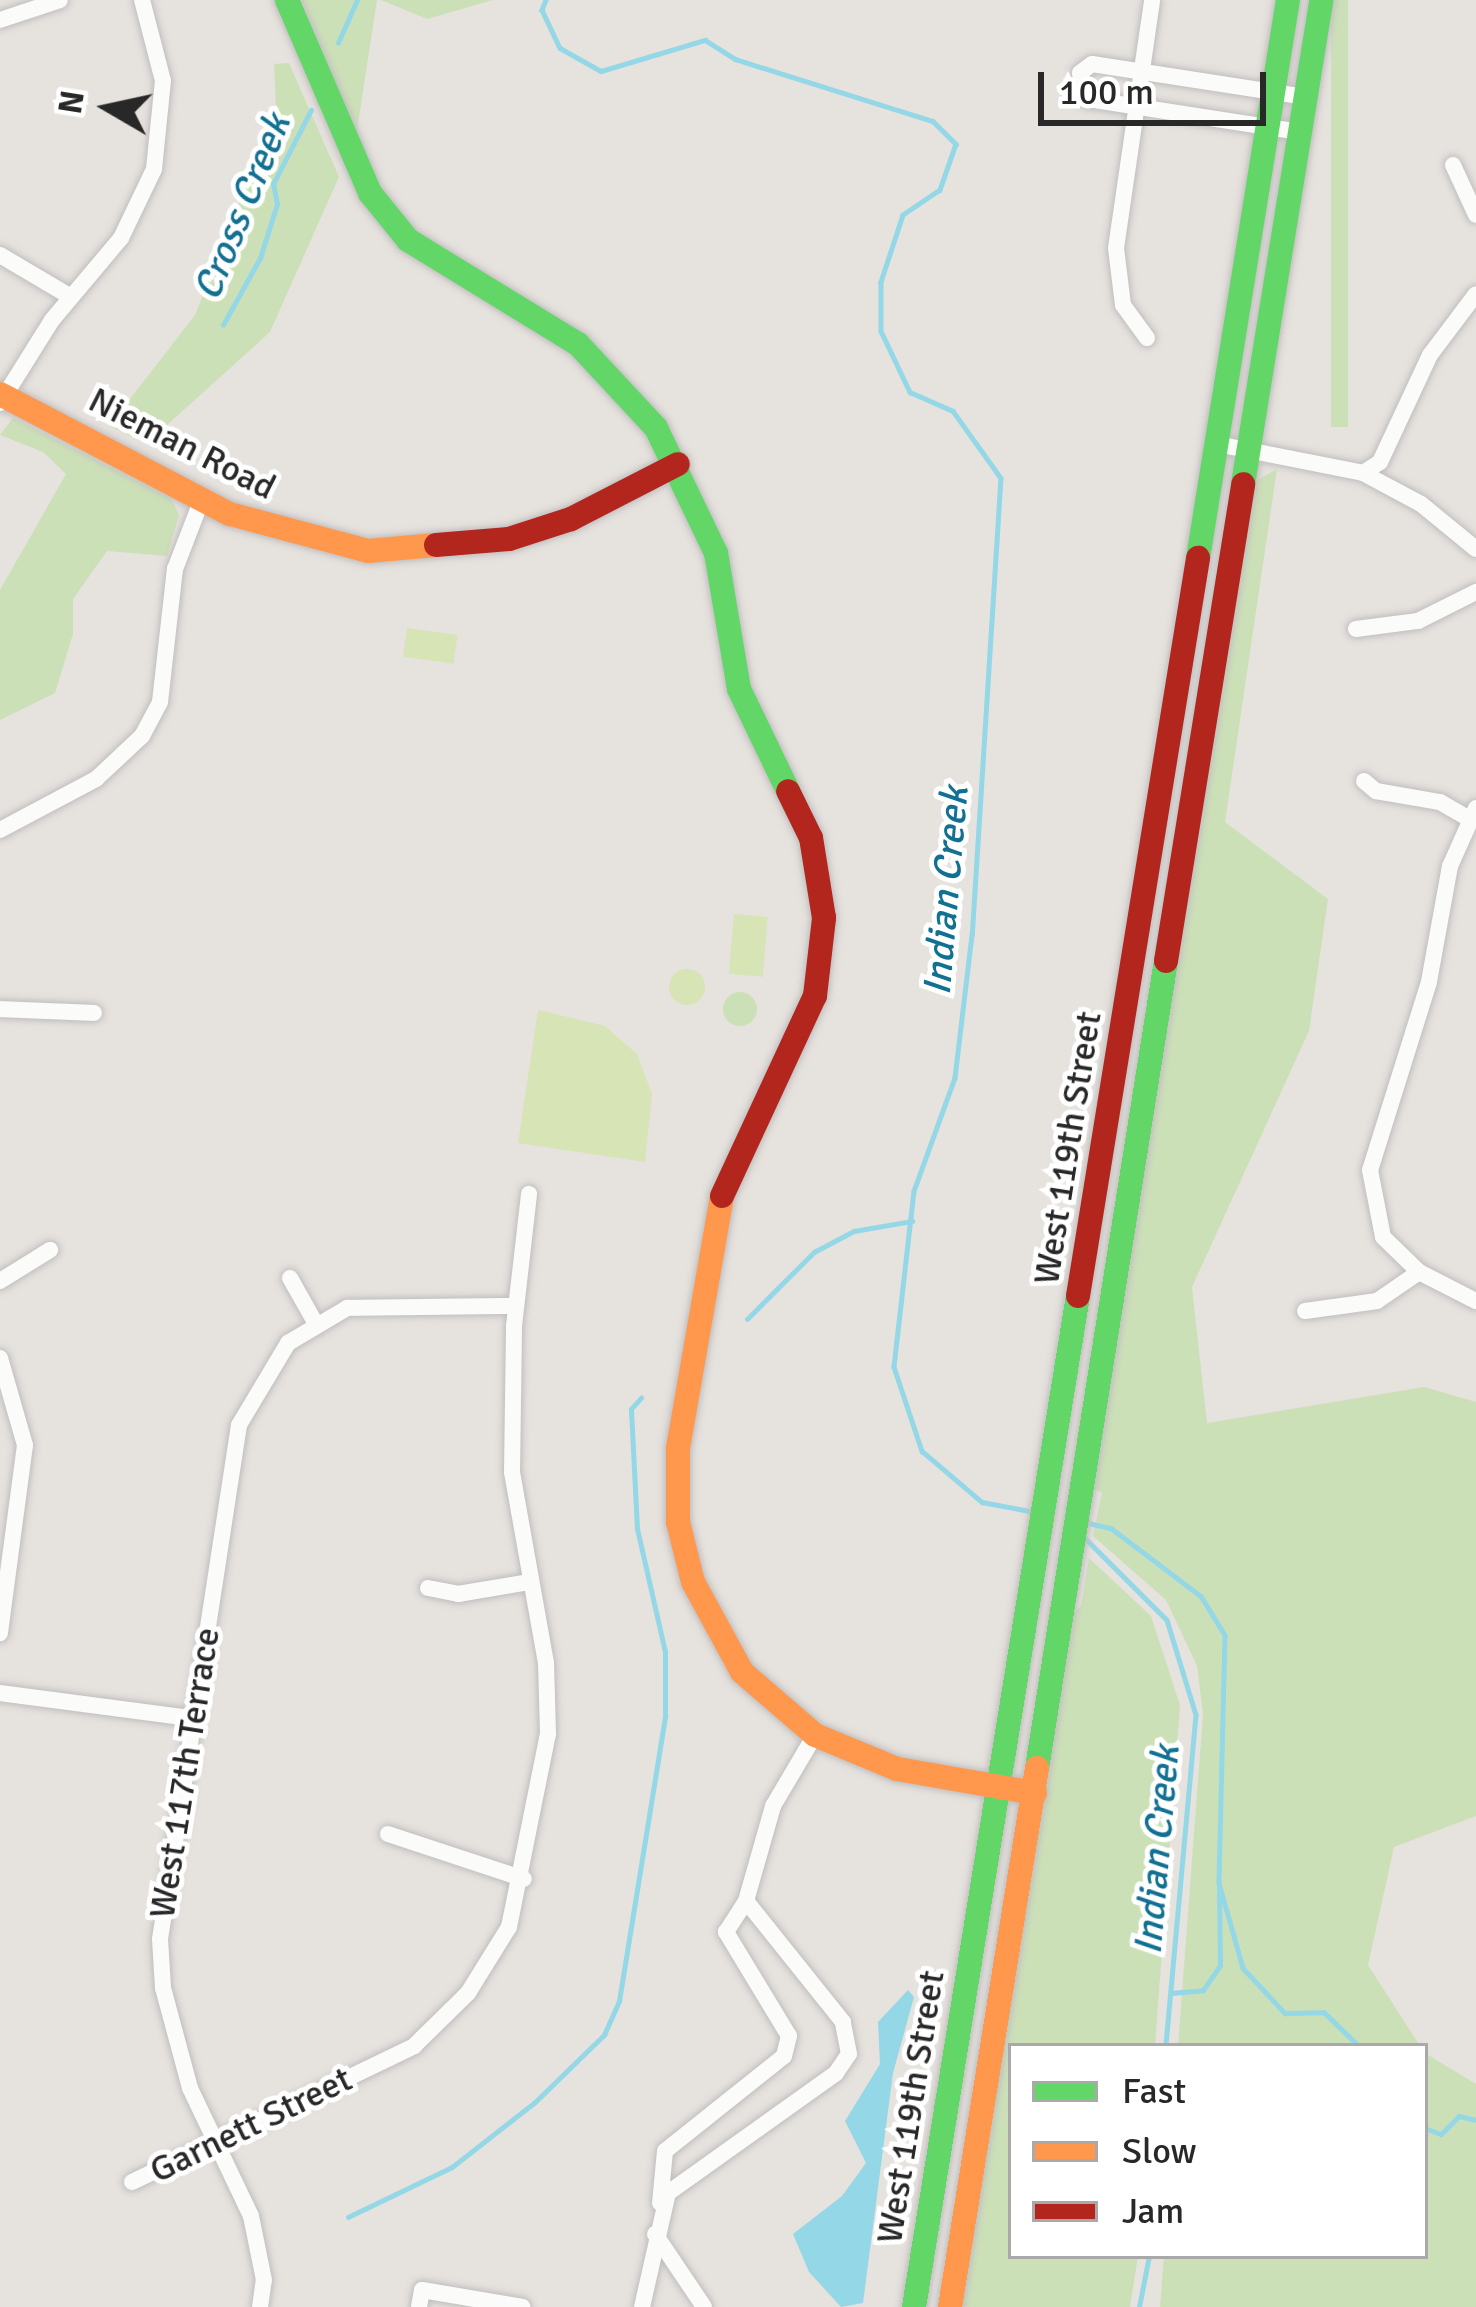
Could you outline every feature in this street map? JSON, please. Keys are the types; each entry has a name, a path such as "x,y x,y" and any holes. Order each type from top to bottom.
{"main road":[{"path":"287,0 370,194 408,240 578,344 621,384 678,464 716,553 739,688 811,838 824,918 807,1023 722,1195 678,1449 678,1522 692,1582 721,1642 764,1696 815,1735 897,1769 1035,1793"},
{"name":"West 119th Street","path":"914,2307 1288,0"},
{"name":"West 119th Street","path":"950,2307 1253,449 1321,0"},
{"name":"Nieman Road","path":"1,398 202,499 337,547 441,550 539,531 678,464"}],"street":[{"path":"0,20 60,0"},
{"path":"1,398 71,297 122,238 154,169 163,81 142,0"},
{"path":"1147,338 1124,305 1116,276 1152,0"},
{"path":"1300,132 1088,98 1078,87 1080,73 1092,64 1306,97"},
{"path":"1453,165 1476,215"},
{"path":"0,255 71,297"},
{"path":"1363,473 1380,462 1430,355 1476,294"},
{"path":"1217,444 1363,473 1421,503 1476,549"},
{"path":"0,830 96,779 142,736 160,702 175,569 202,499"},
{"path":"1356,629 1418,622 1476,592"},
{"path":"1364,781 1376,791 1440,802 1473,814 1429,982 1370,1170 1383,1237 1419,1272 1476,1300"},
{"path":"0,1009 94,1013"},
{"name":"Garnett Street","path":"132,2182 414,2046 494,1960 524,1880 548,1734 546,1664 512,1472 515,1306 529,1194"},
{"path":"0,1281 50,1250"},
{"path":"1305,1311 1377,1301 1419,1272"},
{"path":"290,1278 316,1324"},
{"name":"West 117th Terrace","path":"260,2307 264,2280 250,2216 190,2088 164,1988 160,1939 239,1426 270,1364 316,1324 347,1308 515,1306"},
{"path":"0,1358 23,1424 22,1491 0,1633"},
{"path":"0,1487 22,1491"},
{"path":"428,1588 458,1594 530,1582"},
{"path":"0,1694 191,1718"},
{"path":"642,2307 665,2151 784,2056 789,2036 726,1932 746,1900 773,1806 815,1735"},
{"path":"388,1834 524,1880"},
{"path":"659,2204 836,2073 849,2054 843,2022 746,1900"},
{"path":"655,2234 704,2307"},
{"path":"419,2307 422,2290 524,2307"}],"green space":[{"path":"301,0 377,0 356,137 306,9"},
{"path":"381,0 493,0 427,19"},
{"path":"1331,0 1348,0 1348,427 1331,427"},
{"path":"289,63 339,177 270,332 146,444 109,426 195,315 276,111 274,64"},
{"path":"13,418 171,498 179,515 167,556 107,551 73,599 73,634 55,693 0,720 0,590 66,474 43,452 0,435"},
{"path":"1277,469 1225,822 1328,899 1309,1031 1192,1287 1207,1423 1424,1387 1476,1402 1476,1816 1394,1847 1368,1965 1418,2043 1178,2043 1203,1714 1197,1666 1166,1600 1093,1536 1102,1492 1091,1488 1256,481"},
{"path":"407,628 458,635 453,664 403,657"},
{"path":"734,914 768,917 763,977 729,974"},
{"path":"687,969 700,974 705,987 700,1000 687,1005 674,1000 669,987 674,974"},
{"path":"740,992 752,997 757,1009 752,1021 740,1026 728,1021 723,1009 728,997"},
{"path":"538,1010 605,1026 637,1054 652,1094 645,1162 518,1143"},
{"path":"1089,1558 1151,1616 1180,1705 1155,2043 1008,2043 1008,2259 1138,2259 1130,2307 957,2307 1070,1614 1081,1606"},
{"path":"1428,2055 1476,2084 1476,2307 1160,2307 1164,2259 1428,2259"}],"water":[{"path":"908,1990 914,1997 893,2073 863,2303 841,2307 809,2272 793,2234 842,2196 866,2163 845,2121 880,2064 878,2022"}],"waterway":[{"name":"Cross Creek","path":"338,43 357,0"},
{"name":"Indian Creek","path":"546,0 542,10 560,48 601,71 705,40 735,59 933,121 956,144 940,190 903,215 881,282 881,331 910,392 953,411 1001,478 972,935 955,1078 914,1191 894,1367 922,1451 982,1502 1035,1512"},
{"name":"Cross Creek","path":"223,325 260,258 277,204 273,184 311,110"},
{"path":"747,1319 814,1252 854,1231 912,1221"},
{"path":"348,2217 452,2167 534,2103 604,2035 619,2001 665,1716 665,1652 637,1529 631,1409 641,1398"},
{"path":"1084,1522 1111,1528 1201,1596 1225,1635 1219,1883 1243,1968 1285,2013 1324,2012 1356,2043"},
{"name":"Indian Creek","path":"1082,1535 1167,1620 1196,1715 1166,2043"},
{"path":"1171,1993 1203,1990 1220,1966 1219,1889"},
{"path":"1428,2129 1441,2134 1459,2116 1476,2120"},
{"name":"Indian Creek","path":"1139,2307 1148,2259"}],"traffic: fast":[{"path":"287,0 370,193 408,240 578,344 656,428 716,553 739,689 788,791"},
{"path":"1198,558 1288,0"},
{"path":"1243,484 1321,0"},
{"path":"1037,1768 1166,961"},
{"path":"914,2307 1078,1296"}],"traffic: slow":[{"path":"0,394 230,514 368,551 436,545"},
{"path":"722,1196 678,1449 678,1522 693,1582 742,1672 815,1735 897,1769 1035,1793"},
{"path":"950,2307 1037,1768"}],"traffic: jam":[{"path":"436,545 509,539 571,519 678,464"},
{"path":"1166,961 1243,484"},
{"path":"1078,1296 1198,558"},
{"path":"722,1196 815,996 824,918 811,838 788,791"}]}
